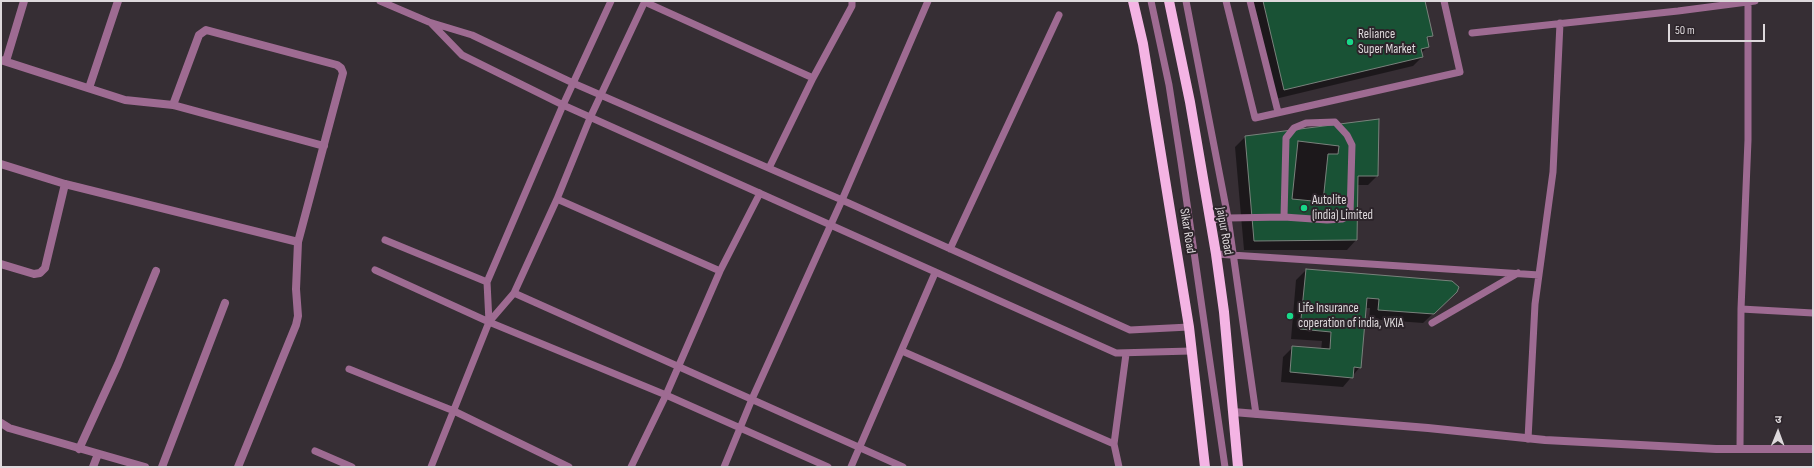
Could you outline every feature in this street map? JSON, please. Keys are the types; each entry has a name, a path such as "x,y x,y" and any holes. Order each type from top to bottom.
{"main road":[{"name":"Sikar Road","path":"1133,1 1143,44 1189,327 1205,467"},
{"name":"Jaipur Road","path":"1169,1 1190,102 1216,254 1224,312 1238,467"}],"street":[{"path":"24,1 4,61 126,100 173,105 324,146"},
{"path":"89,88 118,1"},
{"path":"173,105 199,35 202,32 209,30 337,65 341,68 343,77 298,242 296,289 298,316 296,325 238,467"},
{"path":"1,164 65,184 298,242"},
{"path":"1,264 34,274 40,273 45,268 65,184"},
{"path":"80,449 118,364 156,271"},
{"path":"162,467 225,303"},
{"path":"1233,412 1428,428 1528,439 1740,449 1813,449"},
{"path":"1,423 9,428 144,467"},
{"path":"93,467 98,454"}],"lane":[{"path":"381,1 429,22 472,35 601,96 842,200 1130,330 1189,327"},
{"path":"489,322 487,282 563,105 611,1"},
{"path":"431,467 489,322 514,293 557,199 590,118 645,1 813,78"},
{"path":"769,168 813,78 852,6 852,1"},
{"path":"724,467 739,428 842,200 928,1"},
{"path":"1151,1 1169,84 1182,162 1225,467"},
{"path":"1186,1 1228,218 1256,414"},
{"path":"1226,1 1255,118 1460,72 1444,1"},
{"path":"1250,1 1278,112"},
{"path":"1472,33 1678,11 1751,1 1742,309 1740,449"},
{"path":"950,249 1059,15"},
{"path":"429,22 462,55 563,105 1116,353 1126,354 1191,351"},
{"path":"1528,439 1535,304 1553,172 1560,23"},
{"path":"1210,220 1228,218 1284,217 1327,220 1342,219 1350,215 1353,158 1352,145 1347,135 1335,122 1306,123 1294,128 1286,138 1284,217"},
{"path":"631,467 666,395 720,271 760,193"},
{"path":"557,199 720,271"},
{"path":"385,240 487,282"},
{"path":"1216,254 1539,275"},
{"path":"376,270 489,322 666,395 828,467"},
{"path":"851,467 936,273"},
{"path":"1432,323 1518,273"},
{"path":"514,293 903,467"},
{"path":"1742,309 1813,313"},
{"path":"902,351 1114,444"},
{"path":"1119,467 1114,444 1126,354"},
{"path":"349,369 454,411 569,467"},
{"path":"315,451 352,467"}],"building":[{"name":"Reliance Super Market","path":"1263,1 1425,1 1433,36 1427,37 1429,47 1421,49 1423,57 1284,90"},
{"name":"Autolite (india) Limited","path":"1379,119 1378,176 1358,176 1357,240 1254,241 1245,136"},
{"path":"1298,141 1339,146 1338,154 1328,154 1323,202 1292,199"},
{"path":"1306,269 1452,281 1459,287 1457,292 1434,314 1378,310 1379,299 1367,298 1361,368 1354,367 1353,378 1290,372 1292,346 1330,349 1331,332 1300,329"}],"place":[{"name":"Reliance Super Market","path":"1350,42"},
{"name":"Autolite (india) Limited","path":"1304,208"},
{"name":"Life Insurance coperation of india, VKIA","path":"1290,316"}]}
